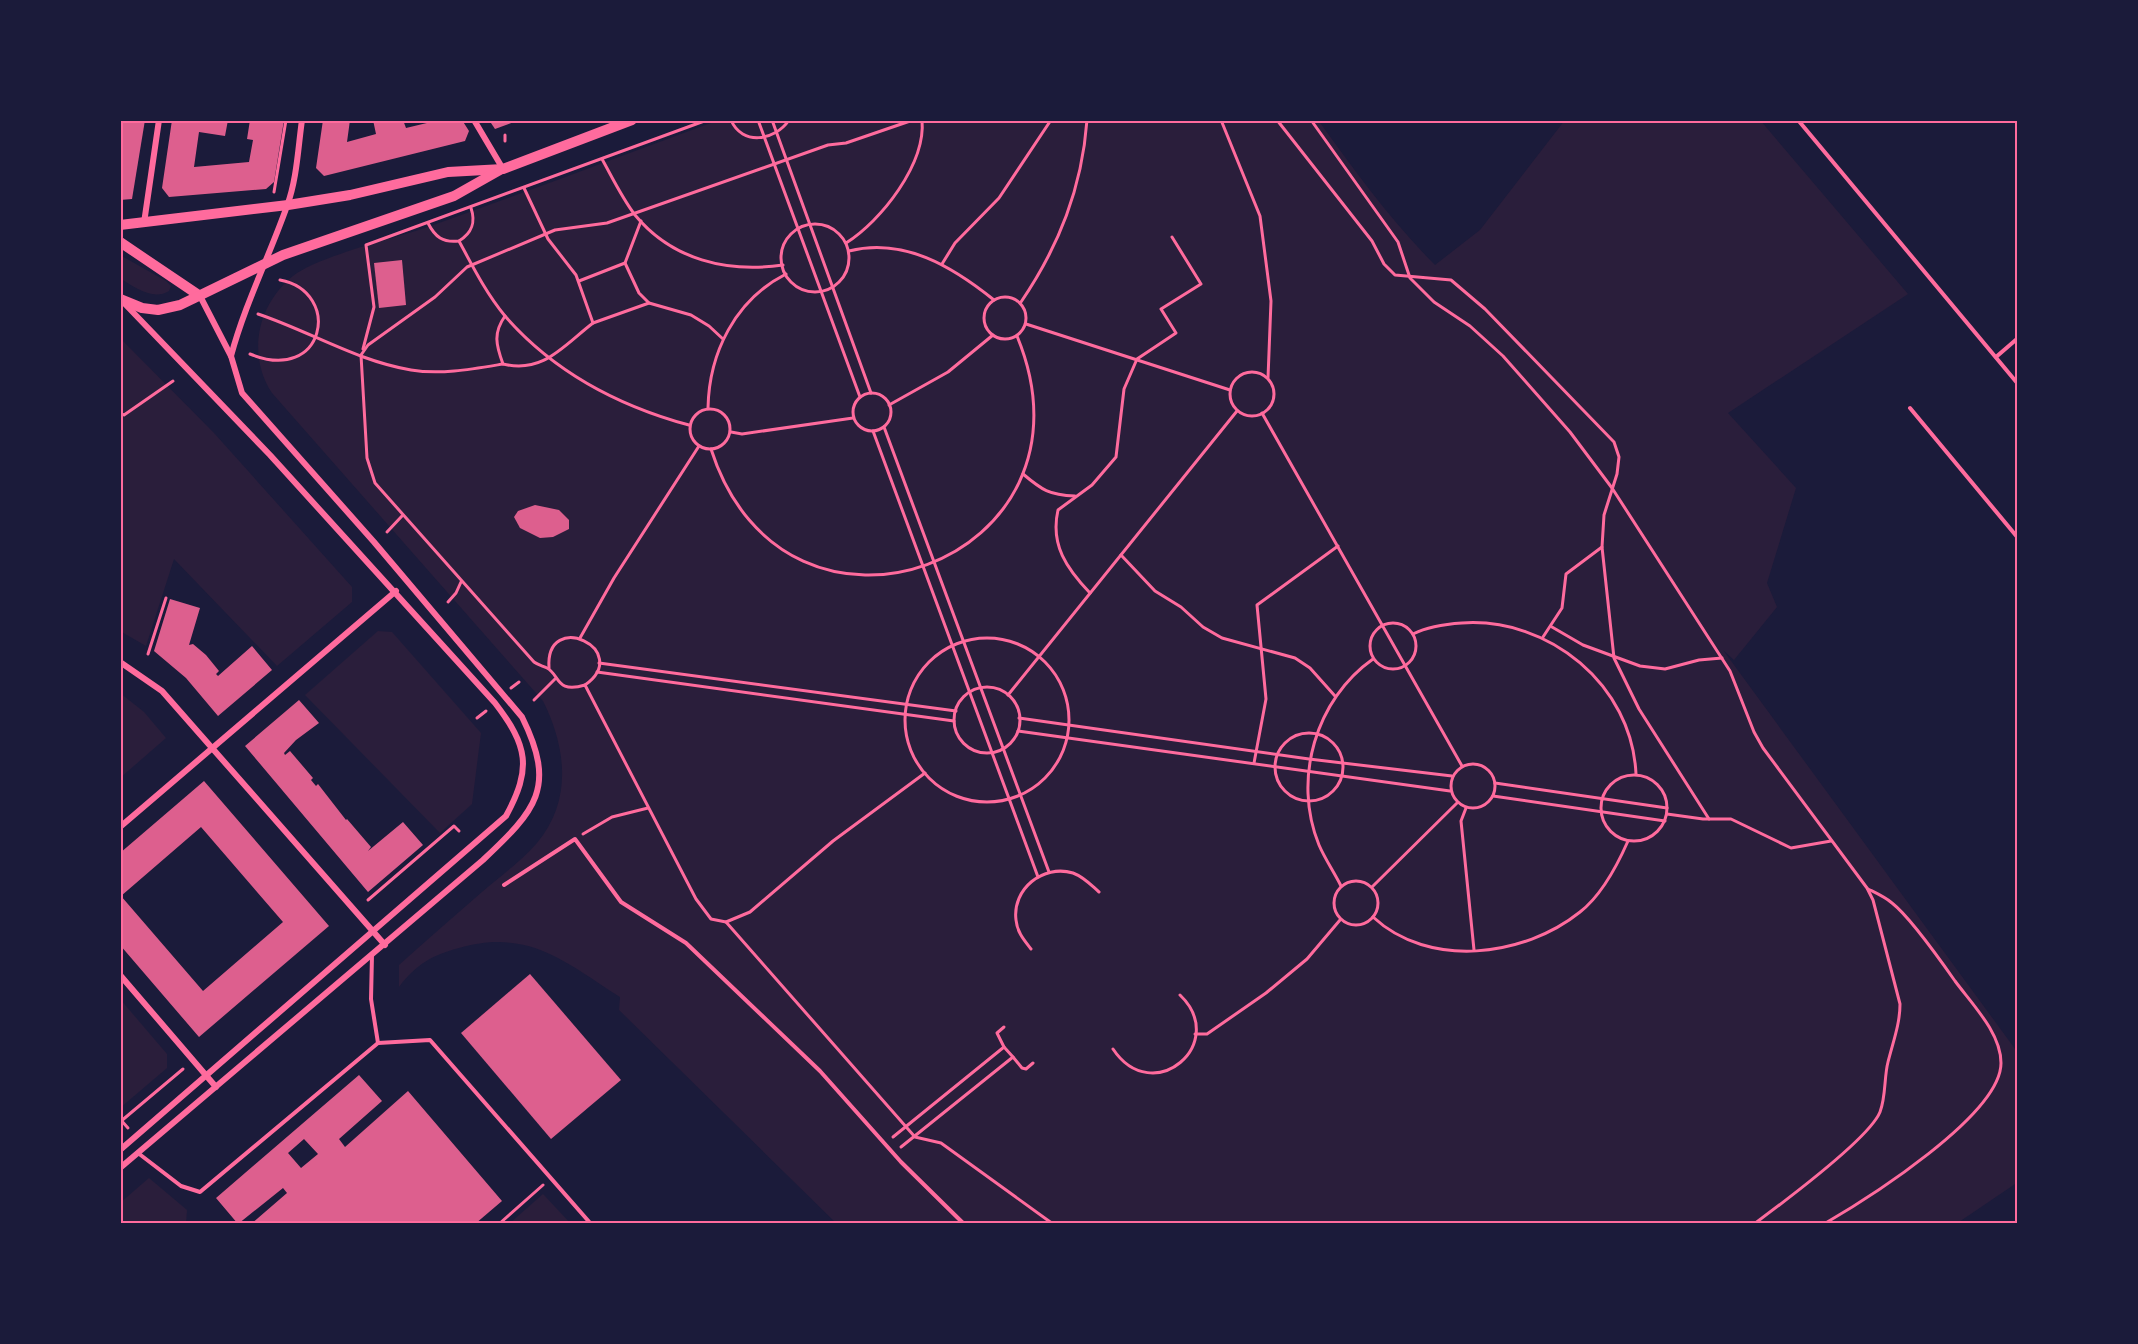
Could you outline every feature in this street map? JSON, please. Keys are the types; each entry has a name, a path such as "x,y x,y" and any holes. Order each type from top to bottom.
{"main road":[{"path":"121,300 142,308 158,310 200,296 284,255 454,196 503,169 632,120"},
{"path":"120,225 288,205 350,195 448,172 503,169"},
{"path":"120,242 200,296"}],"street":[{"path":"144,223 159,120"},
{"path":"231,356 245,309 288,205 302,120"},
{"path":"474,120 503,169"},
{"path":"120,1168 385,945 516,829 531,808 539,789 540,765 535,744 522,717 504,693 242,393 231,356 200,296"},
{"path":"120,1150 506,816 516,798 523,762 521,743 510,723 396,591 190,369 121,300"},
{"path":"120,827 396,591"},
{"path":"120,662 162,691 385,945"},
{"path":"120,975 216,1086"}],"lane":[{"path":"1798,120 2018,384"},
{"path":"1996,357 2018,338"},
{"path":"1910,408 2018,538"},
{"path":"504,885 575,839 621,902 686,943 820,1071 893,1154 964,1224"},
{"path":"372,955 371,999 378,1043"},
{"path":"138,1153 181,1186 200,1192 378,1043 430,1040 591,1224"},
{"path":"614,1224 621,1224"}],"path":[{"path":"268,195 275,191 286,120"},
{"path":"549,669 534,662 375,483 367,458 361,355 374,307 366,245 707,120"},
{"path":"731,120 746,135 765,138 777,133 789,120"},
{"path":"758,120 860,397"},
{"path":"772,120 871,393"},
{"path":"361,355 368,345 435,297 471,266 545,234 607,223 786,159 913,120"},
{"path":"846,243 873,223 902,187 921,137 922,120"},
{"path":"942,264 955,243 999,198 1051,120"},
{"path":"1021,303 1054,249 1073,201 1080,172 1087,120"},
{"path":"1221,120 1260,216 1271,301 1268,378"},
{"path":"1277,120 1372,241 1384,264 1395,274 1410,278 1425,276 1451,280 1485,309 1614,441 1619,457 1604,514 1602,546 1614,658 1640,709 1709,819"},
{"path":"1311,120 1398,243 1410,278 1434,302 1470,326 1503,356 1570,432 1612,488 1723,658 1763,747 1867,888 1873,900 1900,1004 1900,1021 1886,1071 1880,1112 1869,1127 1806,1186 1754,1224"},
{"path":"505,135 505,141"},
{"path":"602,159 633,212 663,241 682,254 714,264 753,268 783,265"},
{"path":"524,188 545,234 578,281 592,323"},
{"path":"428,223 435,235 442,240 459,241 472,229 474,221 471,208"},
{"path":"641,221 625,263 639,293 649,303 691,315 710,326 723,339"},
{"path":"810,224 832,228 846,243 849,251 848,269 842,279 832,287 815,292 799,288 786,274 781,253 785,242 799,228 810,224"},
{"path":"1090,593 1065,565 1054,525 1058,510 1092,485 1116,457 1124,389 1137,359 1176,333 1161,309 1201,284 1172,237"},
{"path":"459,241 471,266 505,316 561,367 607,395 656,416 689,425"},
{"path":"849,251 863,247 896,249 942,264 974,283 994,300"},
{"path":"578,281 625,263"},
{"path":"708,408 711,375 723,339 743,308 757,292 786,274"},
{"path":"250,354 271,362 282,362 303,353 315,338 319,322 313,300 296,284 280,280"},
{"path":"1008,297 1021,303 1027,317 1026,324 1017,336 1003,340 993,335 986,327 984,320 988,306 994,300 1008,297"},
{"path":"245,309 361,355 411,370 458,371 503,364 519,368 533,367 550,357 592,323 649,303"},
{"path":"503,364 496,338 498,326 505,316"},
{"path":"1026,324 1230,390"},
{"path":"889,405 948,372 993,335"},
{"path":"711,449 727,490 738,508 760,532 786,551 805,561 846,574 889,575 925,567 968,544 984,530 1011,497 1023,474 1033,437 1035,415 1030,373 1017,336"},
{"path":"1252,371 1268,378 1272,384 1274,398 1271,405 1262,413 1252,416 1237,411 1232,405 1230,390 1237,376 1252,371"},
{"path":"120,413 124,415 173,381"},
{"path":"871,393 880,395 889,405 891,414 884,427 873,431 863,429 853,418 855,403 860,397 871,393"},
{"path":"708,408 721,411 727,417 730,432 722,446 711,449 699,446 690,433 689,425 698,412 708,408"},
{"path":"1008,695 1237,411"},
{"path":"1262,413 1462,766"},
{"path":"730,432 742,434 853,418"},
{"path":"884,427 1049,872"},
{"path":"873,431 1038,876"},
{"path":"580,638 614,578 699,446"},
{"path":"1023,474 1042,490 1055,495 1076,496"},
{"path":"387,532 402,516"},
{"path":"1254,763 1266,699 1257,604 1338,546"},
{"path":"1544,637 1562,608 1566,574 1602,546"},
{"path":"1121,555 1155,591 1181,607 1203,627 1222,638 1295,658 1310,668 1335,696"},
{"path":"448,602 456,593 461,582"},
{"path":"148,654 166,598"},
{"path":"1413,634 1450,624 1473,622 1502,625 1544,637 1595,676 1613,700 1628,733 1636,774"},
{"path":"1399,623 1413,634 1415,651 1405,666 1387,668 1373,659 1370,640 1381,625 1399,623"},
{"path":"1552,627 1582,645 1640,666 1665,669 1699,660 1723,658"},
{"path":"566,638 580,638 592,646 599,663 597,672 585,685 567,686 555,679 549,669 549,659 555,646 566,638"},
{"path":"984,638 1014,642 1039,656 1058,679 1064,692 1068,725 1067,738 1060,756 1048,775 1021,794 1009,799 994,802 963,798 935,784 925,773 909,746 905,715 907,704 920,673 941,652 953,645 984,638"},
{"path":"1341,886 1319,843 1310,801 1309,759 1335,696 1354,673 1373,659"},
{"path":"599,663 956,711"},
{"path":"597,672 954,721"},
{"path":"534,699 555,679"},
{"path":"585,685 696,899 711,919 726,922 750,912 833,841 925,773"},
{"path":"981,688 997,689 1008,695 1015,704 1019,718 1018,731 1004,748 992,752 977,751 958,736 954,721 956,711 960,701 970,692 981,688"},
{"path":"1019,718 1277,755 1452,776"},
{"path":"1018,731 1450,791"},
{"path":"1318,734 1335,744 1343,763 1342,776 1331,793 1310,801 1297,799 1283,789 1278,781 1275,766 1277,755 1281,747 1294,735 1318,734"},
{"path":"1480,765 1487,769 1495,783 1492,796 1483,807 1466,808 1457,803 1450,791 1452,776 1462,766 1480,765"},
{"path":"1636,774 1645,776 1660,786 1667,814 1656,833 1648,838 1628,841 1609,830 1601,812 1602,798 1612,782 1636,774"},
{"path":"1495,783 1667,808"},
{"path":"1492,796 1665,821"},
{"path":"1372,887 1457,803"},
{"path":"575,839 612,817 648,808"},
{"path":"1466,808 1461,822 1474,950"},
{"path":"1667,814 1731,819 1791,848 1831,841"},
{"path":"368,900 454,826 459,831"},
{"path":"1372,917 1393,933 1419,944 1474,950 1495,949 1541,937 1581,911 1617,865 1628,841"},
{"path":"1031,949 1019,933 1015,911 1023,889 1038,876 1049,872 1075,874 1099,892"},
{"path":"1351,881 1362,881 1372,887 1378,904 1372,917 1360,925 1350,925 1341,920 1334,909 1334,896 1341,886 1351,881"},
{"path":"1824,1224 1941,1144 1964,1124 1999,1080 2001,1060 1993,1033 1942,962 1893,903 1867,888"},
{"path":"1196,1034 1207,1034 1266,993 1307,959 1341,920"},
{"path":"726,922 915,1137 941,1143 1053,1224"},
{"path":"1113,1049 1127,1065 1146,1073 1157,1073 1177,1066 1191,1050 1196,1034 1191,1010 1179,995"},
{"path":"1004,1027 997,1033 1004,1047 1022,1068 1026,1069 1033,1063"},
{"path":"885,1143 1004,1047"},
{"path":"893,1154 1013,1057"},
{"path":"120,1122 183,1069"},
{"path":"499,1224 551,1178"}],"shaded area":[{"path":"719,120 1318,120 1388,213 1435,265 1480,230 1565,120 1760,120 1908,294 1728,413 1796,488 1767,583 1777,607 1734,660 1723,650 2018,1053 2018,1182 1956,1224 837,1224 619,1010 620,997 563,961 526,945 506,942 484,943 433,957 412,972 399,987 399,965 524,856 549,826 561,791 561,755 551,719 543,701 272,393 264,378 258,347 264,316 271,301 293,276 320,262 425,228"},
{"path":"120,255 166,281 171,286 169,291 163,294 150,294 120,278"},
{"path":"120,338 214,433 352,587 352,602 277,666 174,559 146,646 120,631"},
{"path":"378,631 392,632 481,733 472,804 440,833 305,695"},
{"path":"120,693 144,712 166,738 120,778"},
{"path":"120,999 167,1054 167,1068 120,1108"},
{"path":"149,1178 187,1210 186,1224 120,1224 120,1203"},
{"path":"543,1194 571,1224 509,1224"}],"building":[{"path":"120,120 145,120 132,199 120,200"},
{"path":"172,120 228,120 225,136 199,132 194,167 249,162 253,140 247,139 250,120 284,120 274,182 266,189 169,197 162,188"},
{"path":"323,120 350,120 347,142 376,134 373,120 403,120 406,128 431,122 430,120 462,120 469,131 465,141 324,176 316,168"},
{"path":"489,120 519,120 495,129"},
{"path":"402,260 406,305 379,308 374,263"},
{"path":"535,505 559,510 569,520 569,529 553,537 540,538 520,528 514,517 518,511"},
{"path":"170,599 200,608 189,645 193,644 206,655 219,671 216,674 218,676 252,646 272,670 218,716 186,678 154,651"},
{"path":"299,700 319,723 296,740 284,753 285,755 290,751 313,778 311,780 316,786 318,784 371,847 368,851 403,822 423,845 368,892 245,746"},
{"path":"204,781 329,926 199,1037 120,945 120,853","holes":["201,827 283,922 203,991 121,896"]},
{"path":"530,974 621,1080 551,1139 461,1033"},
{"path":"359,1075 382,1101 339,1139 345,1147 408,1091 502,1201 475,1224 251,1224 287,1193 283,1188 238,1224 216,1198","holes":["304,1139 318,1154 301,1168 288,1153"]}]}
